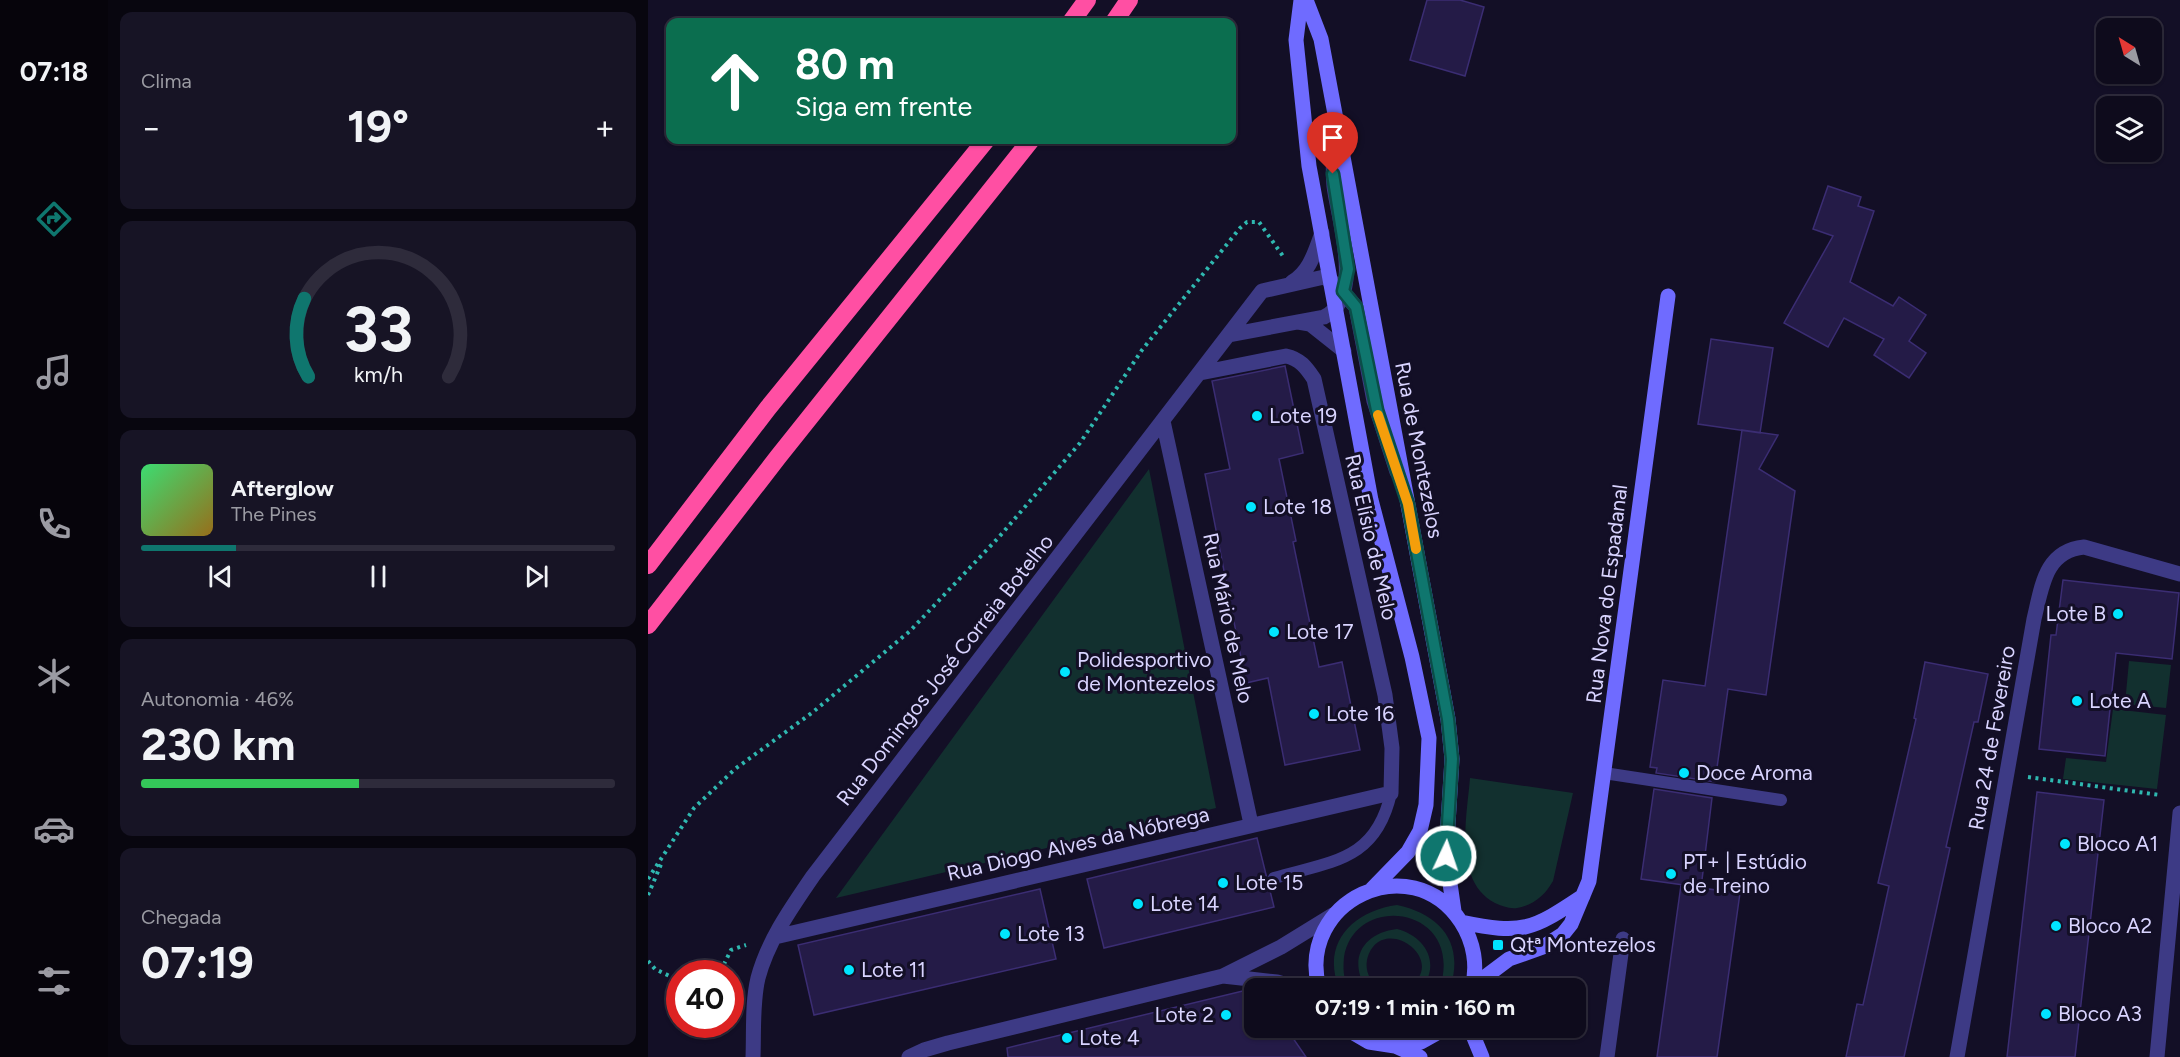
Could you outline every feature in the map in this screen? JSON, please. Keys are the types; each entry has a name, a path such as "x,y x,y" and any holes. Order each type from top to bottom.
{"highway":[{"path":"1074,18 1087,0"},
{"path":"1117,18 1130,0"},
{"path":"648,565 768,408 983,144"},
{"path":"648,625 778,457 1028,144"}],"street":[{"name":"Rua de Montezelos","path":"1304,0 1321,39 1451,738 1452,771 1446,856 1458,917 1469,934 1475,959 1473,978"},
{"name":"Rua de Montezelos","path":"1304,0 1296,40 1306,145 1374,511 1412,657 1429,738 1427,796 1420,831 1408,852 1372,889"},
{"path":"1229,335 1327,316 1335,308 1343,291 1348,269 1334,182 1335,115"},
{"path":"1289,283 1300,277 1309,264 1322,233"},
{"name":"Rua Domingos José Correia Botelho","path":"753,1057 759,978 775,937 813,876 1262,291 1320,276 1330,280"},
{"path":"1330,280 1356,307 1377,410 1408,504"},
{"name":"Rua Nova do Espadanal","path":"1484,978 1509,959 1544,947 1559,938 1571,924 1592,866 1668,296"},
{"path":"1295,322 1310,324 1344,351"},
{"name":"Rua Elísio de Melo","path":"1200,373 1286,356 1296,358 1307,368 1314,379 1387,704 1392,748 1391,793"},
{"name":"Rua Mário de Melo","path":"1163,421 1251,824"},
{"name":"Rua 24 de Fevereiro","path":"1957,1057 2034,619 2048,570 2058,555 2068,549 2084,547 2180,574"},
{"name":"Rua Diogo Alves da Nóbrega","path":"775,937 1391,793"},
{"path":"2157,1057 2180,813"},
{"path":"909,1057 948,1043 1223,976 1281,947 1333,915 1351,899 1372,889 1394,886 1416,888 1437,897 1458,917 1508,929 1532,926 1544,921 1583,896"},
{"path":"1318,978 1315,961 1321,935 1333,915"},
{"path":"1607,1057 1623,939"},
{"path":"1223,976 1244,978"},
{"path":"1362,1038 1369,1042 1395,1046 1419,1057"},
{"path":"1395,1046 1421,1042 1428,1038"},
{"path":"1474,1038 1482,1057"}],"lane":[{"path":"1604,773 1781,800"},
{"path":"1274,878 1339,859 1363,848 1381,824 1391,793"}],"path":[{"path":"648,879 694,808 726,776 813,712 910,631 999,537 1080,443 1142,350 1240,228 1247,222 1259,222 1285,259"},
{"path":"2018,776 2160,795"},
{"path":"648,895 665,855"},
{"path":"648,961 655,969 666,974"}],"green space":[{"path":"1149,469 1216,808 836,898"},
{"path":"2129,661 2171,665 2166,708 2125,704"},
{"path":"2113,709 2166,715 2157,789 2063,779 2066,758 2106,762"},
{"path":"1470,778 1573,793 1553,881 1543,895 1534,902 1523,907 1506,907 1495,903 1482,893 1473,880 1466,846"},
{"path":"1397,905 1412,909 1437,923 1451,944 1454,957 1452,978 1441,978 1444,960 1437,939 1424,925 1406,917 1386,916 1367,922 1352,936 1344,957 1345,978 1336,978 1334,957 1345,932 1367,914"},
{"path":"1397,929 1422,944 1430,960 1428,978 1417,978 1422,964 1418,953 1408,944 1397,939 1385,939 1374,946 1367,960 1370,978 1361,978 1358,967 1362,949 1375,936"}],"building":[{"path":"1427,0 1460,0 1484,7 1465,76 1410,60"},
{"path":"1828,186 1861,197 1858,206 1874,211 1850,282 1893,306 1899,297 1926,315 1909,341 1926,353 1909,378 1874,355 1884,339 1844,318 1828,347 1784,323 1833,236 1813,229"},
{"path":"1711,339 1773,348 1760,433 1698,424"},
{"path":"1285,366 1303,453 1279,459 1296,541 1293,542 1319,667 1342,662 1360,750 1285,765 1268,678 1246,683 1205,474 1230,469 1212,381"},
{"path":"1742,430 1778,435 1759,469 1795,491 1766,695 1728,689 1715,782 1656,773 1657,768 1650,767 1663,680 1705,686"},
{"path":"2063,580 2179,593 2172,659 2116,653 2105,756 2039,749 2051,635 2056,635"},
{"path":"1925,662 1988,674 1978,722 1974,722 1946,847 1950,848 1904,1057 1846,1057 1857,1004 1863,1005 1889,886 1878,883 1916,719 1914,718"},
{"path":"1654,789 1712,798 1701,888 1740,893 1717,1057 1657,1057 1681,885 1691,886 1641,879"},
{"path":"2037,792 2104,800 2075,1057 2007,1057"},
{"path":"1257,838 1274,907 1104,948 1087,879"},
{"path":"1040,889 1056,959 814,1015 798,945"},
{"path":"1244,991 1244,1038 1293,1038 1306,1057 1008,1057 1007,1048"}],"slow traffic":[{"path":"1378,415 1408,504 1416,549"}],"place":[{"name":"Lote 19","path":"1257,416"},
{"name":"Lote 18","path":"1251,507"},
{"name":"Lote B","path":"2118,614"},
{"name":"Lote 17","path":"1274,632"},
{"name":"Polidesportivo de Montezelos","path":"1065,672"},
{"name":"Lote A","path":"2077,701"},
{"name":"Lote 16","path":"1314,714"},
{"name":"Doce Aroma","path":"1684,773"},
{"name":"Bloco A1","path":"2065,844"},
{"name":"PT+ | Estúdio de Treino","path":"1671,874"},
{"name":"Lote 15","path":"1223,883"},
{"name":"Lote 14","path":"1138,904"},
{"name":"Bloco A2","path":"2056,926"},
{"name":"Lote 13","path":"1005,934"},
{"name":"Qtª Montezelos","path":"1498,945"},
{"name":"Lote 11","path":"849,970"},
{"name":"Bloco A3","path":"2046,1014"},
{"name":"Lote 2","path":"1226,1015"},
{"name":"Lote 4","path":"1067,1038"}],"route":[{"path":"1333,174 1348,269 1343,291 1356,307 1377,410 1408,504 1448,719 1452,771 1446,856"}]}
